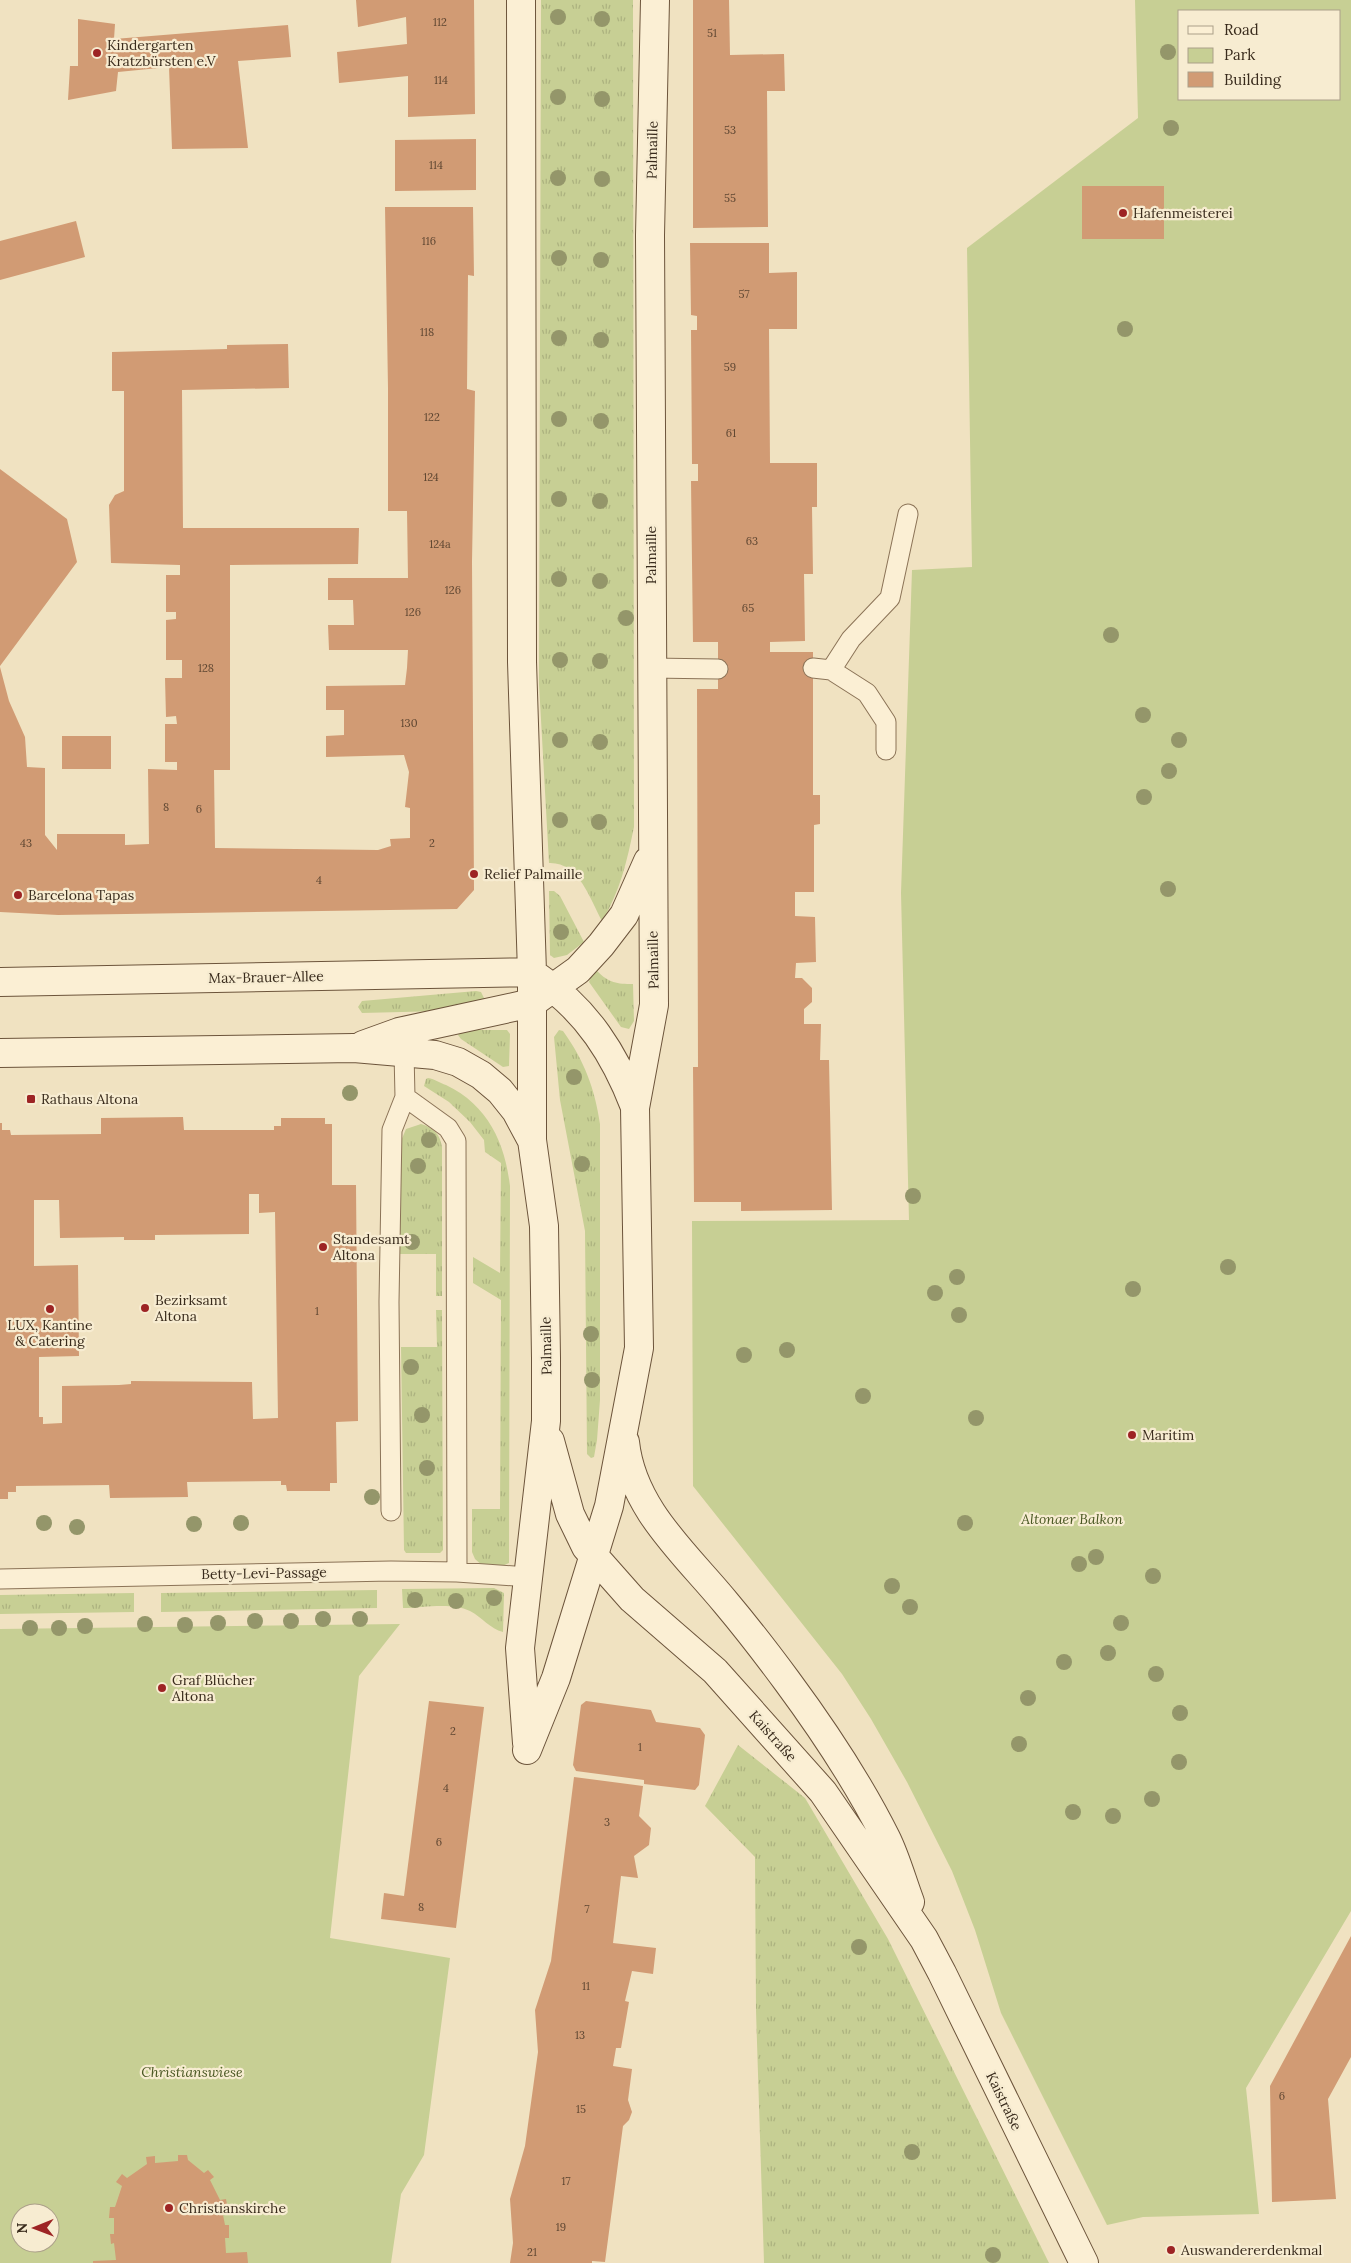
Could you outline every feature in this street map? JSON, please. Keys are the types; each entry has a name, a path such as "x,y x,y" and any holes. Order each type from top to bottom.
{"main road":[{"name":"Palmaille","path":"521,0 522,662 532,972 532,1140 544,1226 546,1421 520,1648 527,1750 556,1678 610,1506 639,1348 635,1108 654,1005 650,235 655,0"},
{"path":"354,1048 399,1032 532,1003 578,970 624,915 652,853"},
{"name":"Palmaille","path":"532,972 554,987 597,1033 611,1053 622,1074 635,1108"},
{"name":"Max-Brauer-Allee","path":"0,982 532,972"},
{"path":"0,1053 354,1048 435,1056 458,1062 481,1075 500,1091 516,1111 532,1140"},
{"name":"Palmaille","path":"546,1421 557,1473 570,1514 580,1537 595,1557"},
{"name":"Kaistraße","path":"624,1428 626,1451 635,1483 661,1529 726,1603 786,1680 842,1758 887,1840 924,1939"},
{"name":"Palmaille","path":"528,1577 537,1550 546,1534 555,1525 570,1514 592,1508 610,1506"},
{"name":"Kaistraße","path":"610,1506 627,1510 661,1529"},
{"name":"Kaistraße","path":"595,1557 632,1599 715,1671 823,1792 924,1939 1084,2263"}],"lane":[{"path":"886,750 886,722 867,693 822,669 890,598 908,514"},
{"path":"652,668 718,669"},
{"path":"391,1512 389,1302 392,1130 405,1097 404,1052"},
{"path":"405,1097 448,1128 456,1141 450,1572"},
{"name":"Betty-Levi-Passage","path":"0,1579 148,1574 450,1572 528,1577"}],"green space":[{"path":"541,0 633,0 634,827 626,864 614,899 602,921 588,893 576,875 559,864 549,863 539,684"},
{"name":"Altonaer Balkon","path":"1135,0 1351,0 1351,1911 1246,2088 1259,2214 1143,2217 1107,2225 1001,2013 975,1930 952,1871 907,1782 871,1719 842,1674 693,1486 692,1221 909,1220 901,893 912,570 972,567 967,248 1138,118"},
{"path":"549,891 554,891 560,896 584,942 567,955 554,958 550,955"},
{"path":"597,971 605,978 614,982 633,984 634,1021 629,1029 621,1027 589,982 591,976"},
{"path":"481,992 485,1000 442,1011 362,1013 358,1007 362,1001"},
{"path":"461,1030 507,1030 510,1034 509,1066 503,1067 461,1039 458,1035"},
{"path":"559,1030 563,1031 588,1075 600,1124 600,1400 597,1440 594,1457 591,1458 587,1454 585,1231 560,1100 554,1037"},
{"path":"428,1078 461,1093 483,1114 499,1140 508,1170 510,1186 509,1563 502,1566 484,1567 475,1559 472,1552 472,1509 500,1509 501,1300 473,1283 473,1257 500,1273 501,1163 485,1152 484,1140 470,1122 449,1102 424,1086"},
{"path":"421,1124 436,1132 442,1147 442,1296 436,1296 436,1254 400,1254 398,1148 406,1129"},
{"path":"436,1310 442,1310 443,1550 440,1553 406,1553 404,1550 401,1347 437,1347"},
{"path":"494,1588 504,1593 503,1632 462,1608 446,1606 403,1608 402,1589"},
{"path":"377,1590 377,1608 161,1612 161,1593"},
{"path":"134,1593 134,1612 0,1614 0,1595"},
{"name":"Christianswiese","path":"400,1624 359,1676 330,1938 450,1958 424,2155 401,2194 391,2263 0,2263 0,1629"},
{"path":"738,1745 805,1798 888,1939 1049,2263 764,2263 756,2011 755,1857 705,1806"}],"building":[{"path":"356,0 474,0 475,114 408,117 408,76 339,83 337,52 407,44 406,17 358,27"},
{"path":"693,0 729,0 730,55 784,54 785,91 767,91 768,227 693,228"},
{"path":"78,19 115,24 114,39 288,25 291,57 238,61 248,148 172,149 169,67 118,72 116,91 68,100 70,66 78,66"},
{"path":"476,139 476,190 395,191 395,140"},
{"name":"Hafenmeisterei","path":"1082,186 1164,186 1164,239 1082,239"},
{"path":"385,207 473,207 474,276 468,275 467,389 475,391 472,562 474,890 457,909 58,915 0,912 0,667 9,701 25,737 27,767 45,768 45,835 57,850 57,834 125,834 125,845 149,844 148,769 177,770 177,762 165,762 165,724 177,724 176,716 166,717 165,678 182,678 182,660 166,660 166,620 176,619 176,612 166,612 166,575 180,575 180,565 111,563 109,505 115,495 124,491 124,391 112,391 112,352 227,349 227,345 288,344 289,388 182,390 183,528 359,528 358,564 230,565 230,770 214,770 215,848 378,850 391,846 390,839 410,838 410,808 405,807 409,772 404,755 326,757 326,736 344,735 344,710 326,710 326,686 405,685 407,668 408,650 329,650 328,625 354,625 353,600 328,600 328,578 408,578 407,511 388,511"},
{"path":"76,221 85,257 0,280 0,241"},
{"path":"690,243 769,243 769,273 797,272 797,329 769,329 770,463 817,463 817,507 812,507 813,574 804,574 805,641 770,642 770,652 813,652 813,795 820,795 820,824 814,825 814,892 795,892 795,916 815,917 816,962 796,963 795,978 802,978 812,988 812,1002 804,1009 804,1024 821,1024 820,1060 829,1060 832,1210 741,1211 741,1202 694,1202 693,1067 698,1067 697,689 718,689 718,642 693,642 691,481 698,481 698,464 692,464 691,330 697,330 697,316 691,315"},
{"path":"0,469 67,519 77,562 0,666"},
{"path":"62,736 111,736 111,769 62,769"},
{"path":"183,1117 184,1130 274,1130 274,1126 281,1126 281,1118 325,1118 325,1124 332,1124 332,1185 356,1185 358,1421 336,1422 337,1483 330,1483 330,1491 287,1491 286,1485 281,1485 281,1481 187,1482 188,1497 110,1498 109,1485 16,1486 16,1492 8,1492 8,1499 0,1499 0,1123 2,1123 2,1130 10,1130 11,1135 101,1134 101,1118","holes":["249,1194 259,1194 259,1213 275,1212 278,1418 253,1419 252,1382 131,1381 131,1384 119,1385 62,1386 62,1423 43,1424 43,1417 39,1417 39,1357 79,1356 78,1265 34,1266 34,1200 59,1200 60,1238 124,1237 124,1240 155,1240 155,1235 249,1234"]},
{"path":"429,1701 484,1707 456,1928 381,1919 384,1893 404,1896"},
{"path":"586,1701 651,1710 656,1722 700,1728 705,1735 699,1785 695,1790 644,1784 644,1780 576,1771 573,1765 581,1705"},
{"path":"574,1777 643,1786 639,1816 651,1828 649,1845 634,1856 638,1878 621,1876 613,1943 656,1948 653,1974 632,1971 625,2001 629,2002 621,2048 616,2048 613,2066 632,2069 628,2100 632,2112 629,2120 623,2126 605,2262 510,2263 513,2243 510,2199 525,2146 538,2052 535,2010 551,1961"},
{"path":"1351,1936 1351,2057 1328,2099 1336,2199 1272,2202 1270,2086"},
{"name":"Christianskirche","path":"178,2155 187,2155 188,2160 204,2173 208,2170 214,2177 210,2180 220,2200 226,2199 228,2210 222,2210 225,2225 229,2225 229,2238 225,2238 226,2253 247,2252 248,2263 93,2263 93,2261 116,2260 114,2243 111,2244 110,2234 114,2234 114,2218 109,2218 110,2207 115,2207 122,2186 116,2182 122,2174 127,2178 147,2164 146,2157 155,2156 155,2163 178,2161"}],"place":[{"name":"Kindergarten Kratzbürsten e.V","path":"97,53"},
{"name":"Hafenmeisterei","path":"1123,213"},
{"name":"Relief Palmaille","path":"474,874"},
{"name":"Barcelona Tapas","path":"18,895"},
{"name":"Rathaus Altona","path":"31,1099"},
{"name":"Standesamt Altona","path":"323,1247"},
{"name":"Bezirksamt Altona","path":"145,1308"},
{"name":"LUX, Kantine & Catering","path":"50,1309"},
{"name":"Maritim","path":"1132,1435"},
{"name":"Graf Blücher Altona","path":"162,1688"},
{"name":"Christianskirche","path":"169,2208"},
{"name":"Auswandererdenkmal","path":"1171,2250"}]}
